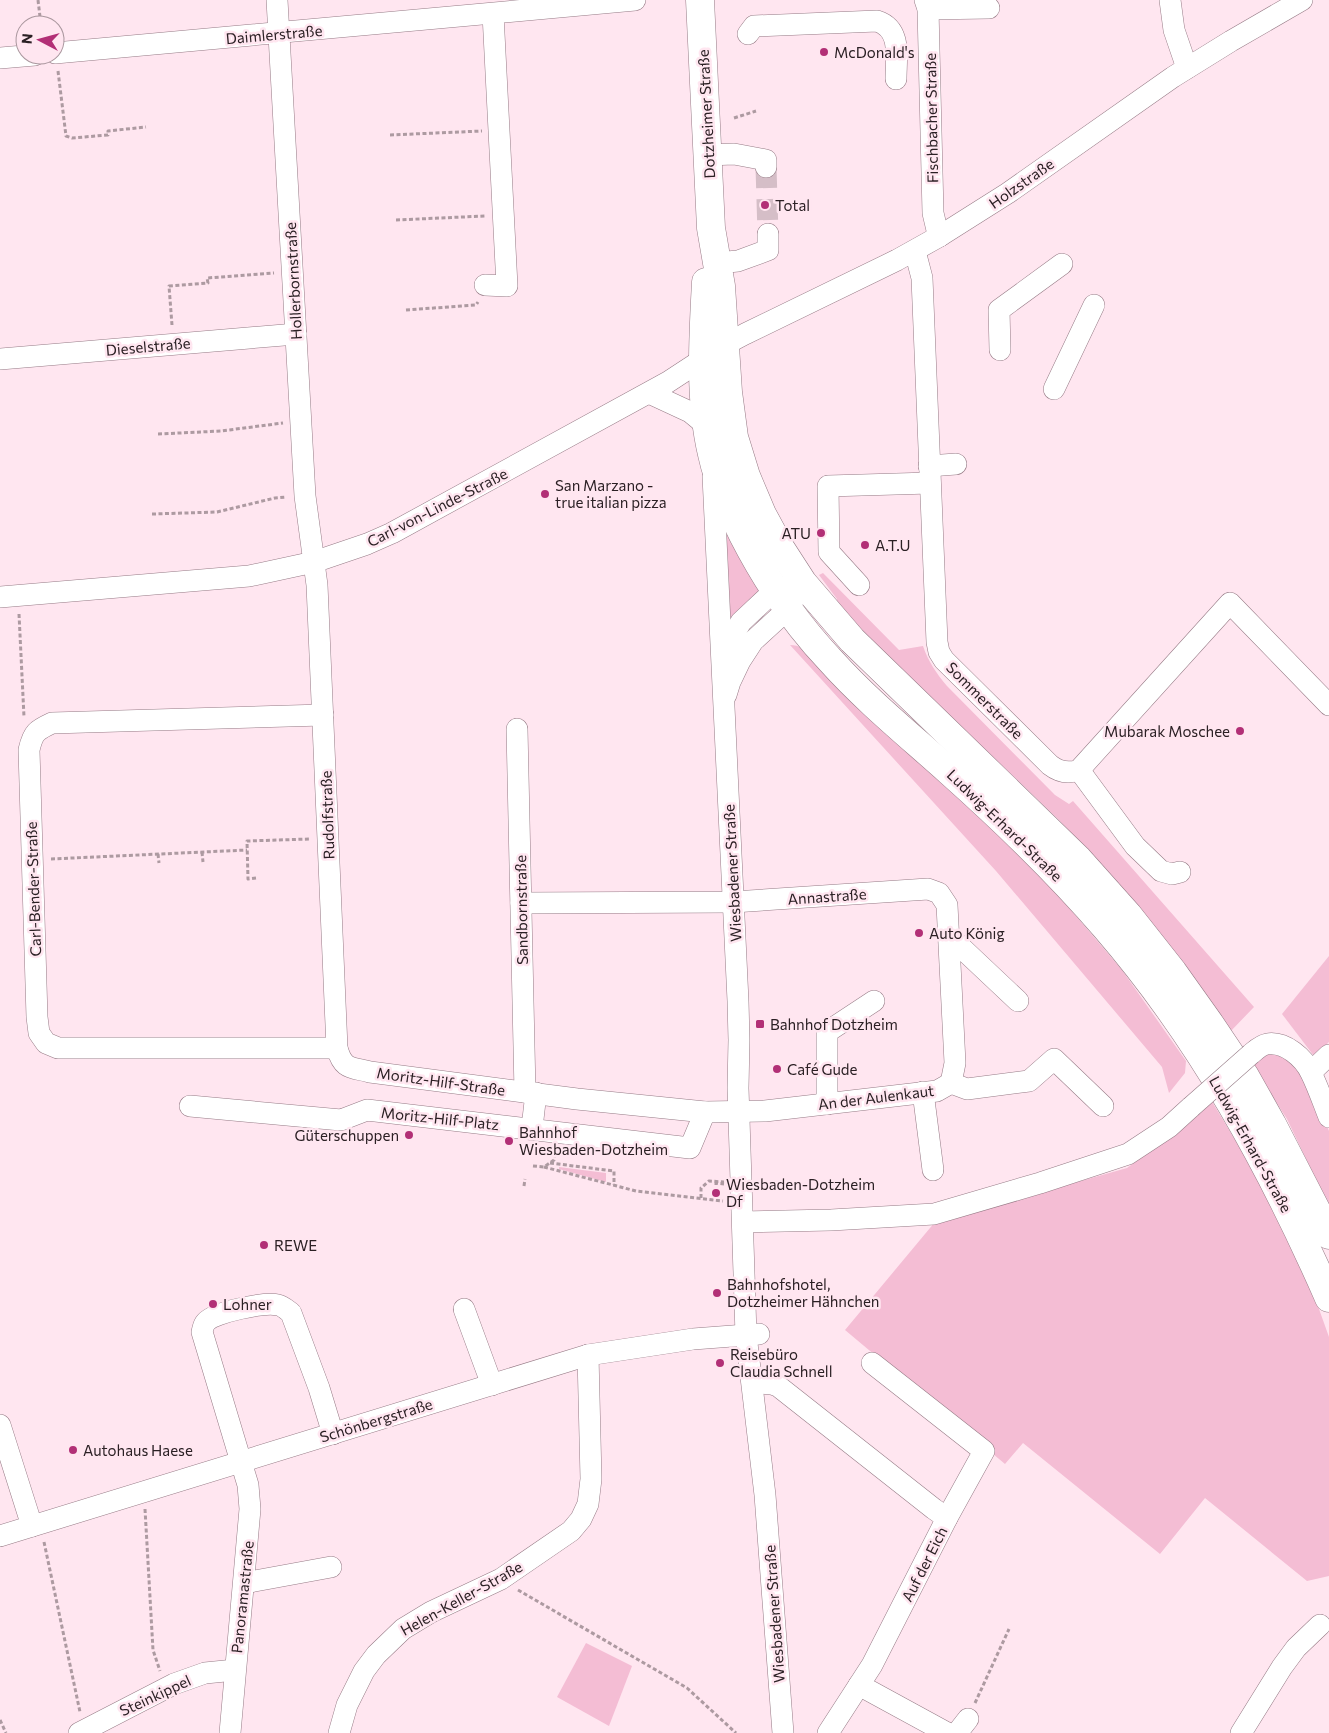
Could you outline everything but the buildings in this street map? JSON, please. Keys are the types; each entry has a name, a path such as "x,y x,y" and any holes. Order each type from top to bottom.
{"main road":[{"name":"Dotzheimer Straße","path":"700,0 711,228 704,314 715,351"},
{"name":"Dotzheimer Straße","path":"711,228 718,263 715,351"},
{"name":"Ludwig-Erhard-Straße","path":"715,351 704,397 712,456 729,506 755,558 782,600 830,660 882,712 952,773 1058,875 1107,930 1153,987 1192,1042 1234,1108 1285,1204 1329,1298"},
{"name":"Ludwig-Erhard-Straße","path":"715,351 728,392 734,437 746,476 780,549 803,583 852,640 1071,852 1128,915 1178,979 1245,1076 1277,1132 1329,1235"}],"street":[{"name":"Hollerbornstraße","path":"277,0 304,496 314,562"},
{"name":"Daimlerstraße","path":"65,52 635,0"},
{"path":"1170,0 1174,30 1187,68"},
{"name":"Holzstraße","path":"715,351 915,251 1008,193 1187,68 1302,0"},
{"path":"926,5 989,8"},
{"name":"Fischbacher Straße","path":"926,5 933,213 940,236"},
{"path":"485,285 507,286 494,14"},
{"path":"748,34 754,26 876,21 887,26 895,38 896,78"},
{"path":"0,58 15,57"},
{"path":"708,155 734,154 766,160 766,167"},
{"path":"718,263 738,261 768,250 768,234"},
{"name":"Sommerstraße","path":"915,251 922,278 937,642 939,652 944,660 1050,765 1056,770 1063,772 1072,773 1079,770"},
{"path":"1000,350 999,310 1062,264"},
{"path":"1054,389 1094,305"},
{"name":"Dieselstraße","path":"0,359 296,334"},
{"name":"Carl-von-Linde-Straße","path":"9,596 249,576 314,562 367,544 392,533 649,393 715,351"},
{"path":"649,393 690,412 707,426"},
{"path":"712,456 721,664"},
{"path":"859,585 830,552 828,486 930,474 956,464"},
{"name":"Rudolfstraße","path":"314,562 324,715 328,838 342,1057"},
{"name":"Wiesbadener Straße","path":"783,1733 752,1334 744,1112 746,1064 739,1040 721,664 729,642 741,622 782,600 803,583"},
{"name":"Wiesbadener Straße","path":"724,705 730,682 740,661 782,600"},
{"path":"1180,872 1172,874 1161,871 1135,846 1079,770 1230,602 1329,705"},
{"path":"34,734 37,730 52,723 324,715"},
{"name":"Sandbornstraße","path":"517,729 521,903 530,1093"},
{"name":"Carl-Bender-Straße","path":"34,734 31,738 29,750 34,958 39,1033 46,1043 58,1048 153,1048 342,1057"},
{"name":"Annastraße","path":"521,903 733,902 928,889 939,893 947,905 949,936 955,1063 951,1083"},
{"path":"949,936 1018,1001"},
{"path":"827,1104 827,1032 874,1000"},
{"path":"749,1222 830,1220 934,1214 1040,1183 1128,1154 1169,1127 1259,1047 1268,1044 1276,1044 1295,1053 1310,1072 1329,1117"},
{"path":"1310,1072 1329,1055"},
{"name":"Moritz-Hilf-Straße","path":"342,1057 370,1072 577,1099 705,1112 744,1112"},
{"name":"An der Aulenkaut","path":"744,1112 937,1091 951,1083 967,1089 1029,1081 1054,1059 1104,1106"},
{"path":"923,1092 933,1170"},
{"path":"530,1093 532,1128"},
{"path":"577,1099 565,1132 690,1148 705,1112"},
{"name":"Moritz-Hilf-Platz","path":"190,1106 341,1120 367,1110 565,1132"},
{"name":"Panoramastraße","path":"230,1733 250,1509 248,1485 242,1462 202,1332 204,1324 208,1320 239,1308 269,1304 280,1305 291,1313 333,1434"},
{"path":"464,1309 492,1385"},
{"name":"Wiesbadener Straße","path":"752,1334 761,1383 765,1495"},
{"name":"Schönbergstraße","path":"0,1536 588,1355 694,1339 752,1334"},
{"name":"Helen-Keller-Straße","path":"339,1733 347,1705 364,1670 376,1655 403,1629 431,1612 501,1579 571,1531 581,1519 588,1504 591,1479 588,1355"},
{"path":"872,1363 984,1451 948,1518"},
{"name":"Auf der Eich","path":"761,1383 778,1386 948,1518 872,1665 828,1733"},
{"path":"0,1425 36,1525"},
{"path":"244,1583 330,1567"},
{"path":"1241,1733 1296,1648 1320,1626"},
{"name":"Steinkippel","path":"81,1732 166,1688 205,1673 235,1670"},
{"path":"859,1685 947,1733"}],"path":[{"path":"38,0 40,15"},
{"path":"57,65 66,136 72,138 108,135 108,131 146,127"},
{"path":"734,118 756,111"},
{"path":"390,135 500,130"},
{"path":"396,220 504,214"},
{"path":"174,344 168,286 208,283 208,278 292,272"},
{"path":"406,310 476,305 485,285"},
{"path":"158,434 220,431 300,420"},
{"path":"152,514 217,512 275,498 304,496"},
{"path":"9,596 24,722 34,734"},
{"path":"256,878 248,878 247,841 328,838"},
{"path":"32,860 247,850"},
{"path":"202,852 203,862"},
{"path":"158,854 159,863"},
{"path":"544,1167 554,1160 565,1132"},
{"path":"550,1163 614,1171 614,1185"},
{"path":"533,1166 544,1167 636,1191 727,1201"},
{"path":"524,1186 525,1179"},
{"path":"701,1198 702,1188 709,1181 727,1182 728,1184"},
{"path":"144,1492 153,1650 166,1688"},
{"path":"36,1525 81,1732"},
{"path":"501,1579 526,1596 687,1688 736,1733"},
{"path":"963,1726 1010,1629"},
{"path":"0,1720 6,1733"}],"shaded area":[{"path":"720,512 762,591 730,624"},
{"path":"823,573 899,650 923,646 933,667 947,686 1055,795 1069,804 1073,801 1254,1007 1229,1033 1122,889 1059,820 989,753 903,677 835,603 837,599 819,575"},
{"path":"790,645 802,648 813,656 831,677 1041,875 1122,970 1186,1061 1185,1073 1169,1093 1162,1067 996,871"},
{"path":"1329,956 1329,1042 1314,1056 1282,1014"},
{"path":"1269,1050 1297,1066 1315,1097 1329,1131 1329,1207 1287,1119 1251,1063"},
{"path":"1211,1100 1264,1188 1314,1295 1329,1337 1329,1576 1307,1581 1205,1498 1160,1554 1023,1443 1005,1464 845,1330 935,1222 1127,1168 1181,1128"},
{"path":"559,1167 606,1173 606,1182 559,1169"},
{"path":"586,1643 632,1666 609,1726 557,1697"}],"tunnel":[{"path":"766,167 768,234"}],"place":[{"name":"McDonald's","path":"824,52"},
{"name":"Total","path":"765,205"},
{"name":"San Marzano - true italian pizza","path":"545,494"},
{"name":"ATU","path":"821,533"},
{"name":"A.T.U","path":"865,545"},
{"name":"Mubarak Moschee","path":"1240,731"},
{"name":"Auto König","path":"919,933"},
{"name":"Bahnhof Dotzheim","path":"760,1024"},
{"name":"Café Gude","path":"777,1069"},
{"name":"Güterschuppen","path":"409,1135"},
{"name":"Bahnhof Wiesbaden-Dotzheim","path":"509,1141"},
{"name":"Wiesbaden-Dotzheim Df","path":"716,1193"},
{"name":"REWE","path":"264,1245"},
{"name":"Bahnhofshotel, Dotzheimer Hähnchen","path":"717,1293"},
{"name":"Lohner","path":"213,1304"},
{"name":"Reisebüro Claudia Schnell","path":"720,1363"},
{"name":"Autohaus Haese","path":"73,1450"}]}
